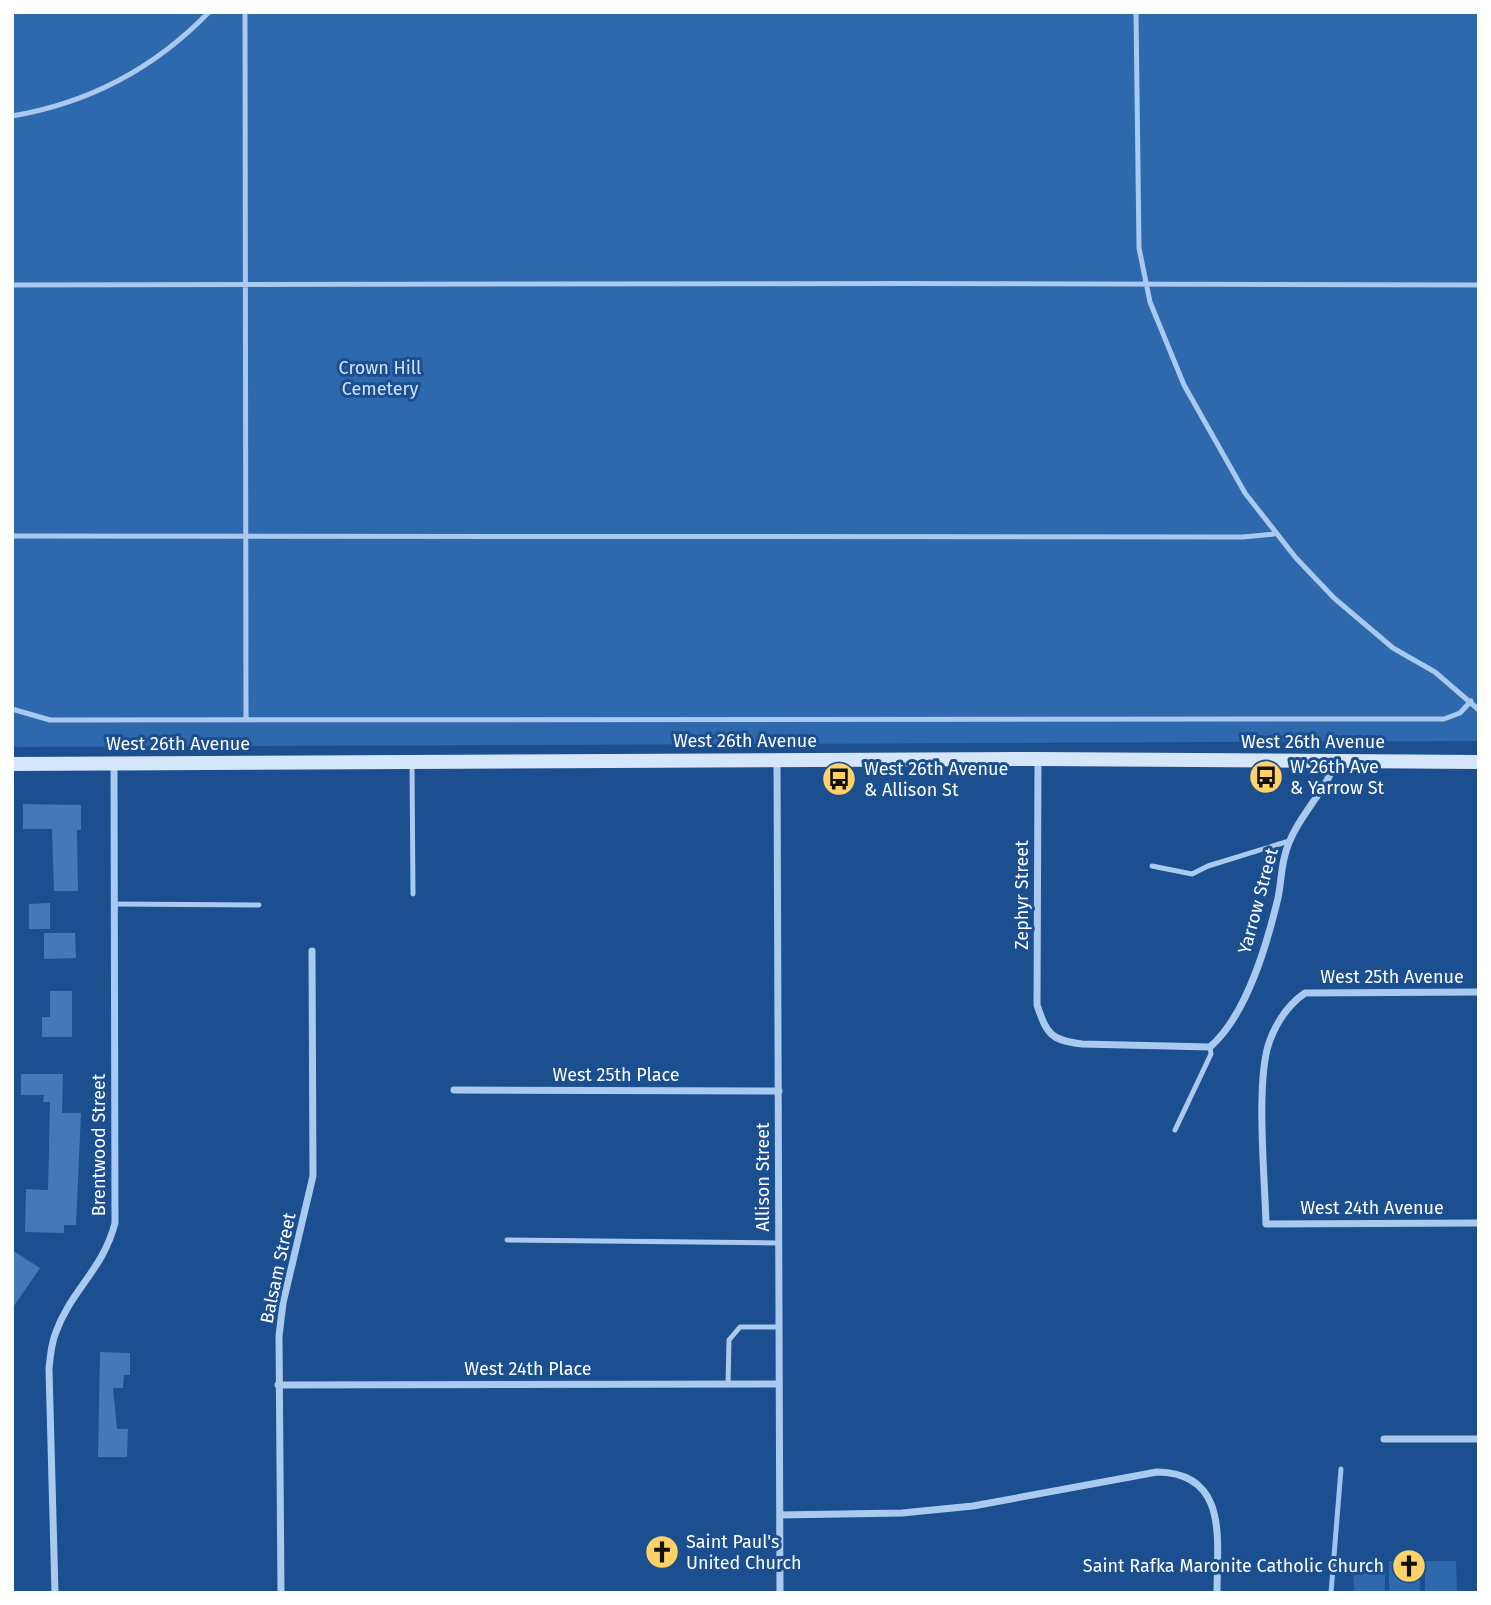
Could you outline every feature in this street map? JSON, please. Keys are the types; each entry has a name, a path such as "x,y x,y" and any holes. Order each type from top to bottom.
{"street":[{"name":"West 26th Avenue","path":"12,764 1038,759 1479,762"},
{"name":"Zephyr Street","path":"1038,759 1037,1005 1045,1031 1061,1041 1082,1044 1210,1047"},
{"name":"Allison Street","path":"777,760 780,1593"},
{"name":"Yarrow Street","path":"1210,1047 1230,1026 1256,970 1278,899 1284,855 1329,781 1336,761"},
{"name":"Brentwood Street","path":"55,1593 49,1369 52,1342 69,1304 108,1248 115,1223 114,764"},
{"name":"Balsam Street","path":"281,1593 278,1385 283,1303 313,1176 312,951"},
{"name":"West 25th Avenue","path":"1266,1224 1265,1056 1270,1039 1287,1010 1305,993 1479,992"},
{"name":"West 25th Place","path":"454,1090 779,1091"},
{"name":"West 24th Avenue","path":"1266,1224 1479,1223"},
{"name":"West 24th Place","path":"278,1385 779,1384"},
{"path":"1384,1439 1479,1438"},
{"path":"780,1516 902,1513 961,1507 1157,1472 1175,1472 1195,1480 1214,1504 1217,1593"}],"lane":[{"path":"12,116 69,103 132,75 179,41 209,12"},
{"path":"246,12 246,720"},
{"path":"1136,12 1139,248 1145,283 1166,345 1205,426 1274,534 1334,598 1383,640 1426,666 1479,710"},
{"path":"12,285 1479,285"},
{"path":"12,536 1243,537 1274,534"},
{"path":"12,709 50,720 1444,719 1460,713 1471,701"},
{"path":"412,762 413,894"},
{"path":"1152,866 1192,874 1208,866 1291,841"},
{"path":"114,904 259,905"},
{"path":"1175,1130 1211,1054 1210,1047"},
{"path":"507,1240 778,1243"},
{"path":"728,1385 729,1340 740,1327 779,1327"}],"green space":[{"name":"Crown Hill Cemetery","path":"12,12 1479,12 1479,741 12,747"},
{"path":"1389,1561 1420,1561 1420,1593 1389,1593"},
{"path":"1425,1561 1456,1561 1457,1593 1425,1593"},
{"path":"1353,1562 1385,1562 1385,1593 1354,1593"}],"building":[{"path":"23,804 81,805 81,830 77,830 78,891 54,891 52,829 23,829"},
{"path":"50,903 50,929 29,929 29,904"},
{"path":"44,933 75,933 76,958 44,959"},
{"path":"50,991 72,991 72,1037 42,1037 42,1017 50,1017"},
{"path":"21,1074 63,1074 62,1113 81,1113 76,1225 64,1225 64,1233 25,1232 26,1189 48,1190 50,1102 43,1102 44,1095 21,1095"},
{"path":"12,1250 40,1268 12,1309"},
{"path":"100,1352 130,1353 130,1375 124,1375 123,1388 113,1388 117,1429 128,1429 127,1457 98,1457"}],"waterway":[{"path":"1331,1593 1341,1469"}],"place":[{"name":"W 26th Ave & Yarrow St","path":"1266,777"},
{"name":"West 26th Avenue & Allison St","path":"839,779"},
{"name":"Saint Paul's United Church","path":"662,1552"},
{"name":"Saint Rafka Maronite Catholic Church","path":"1409,1566"}]}
